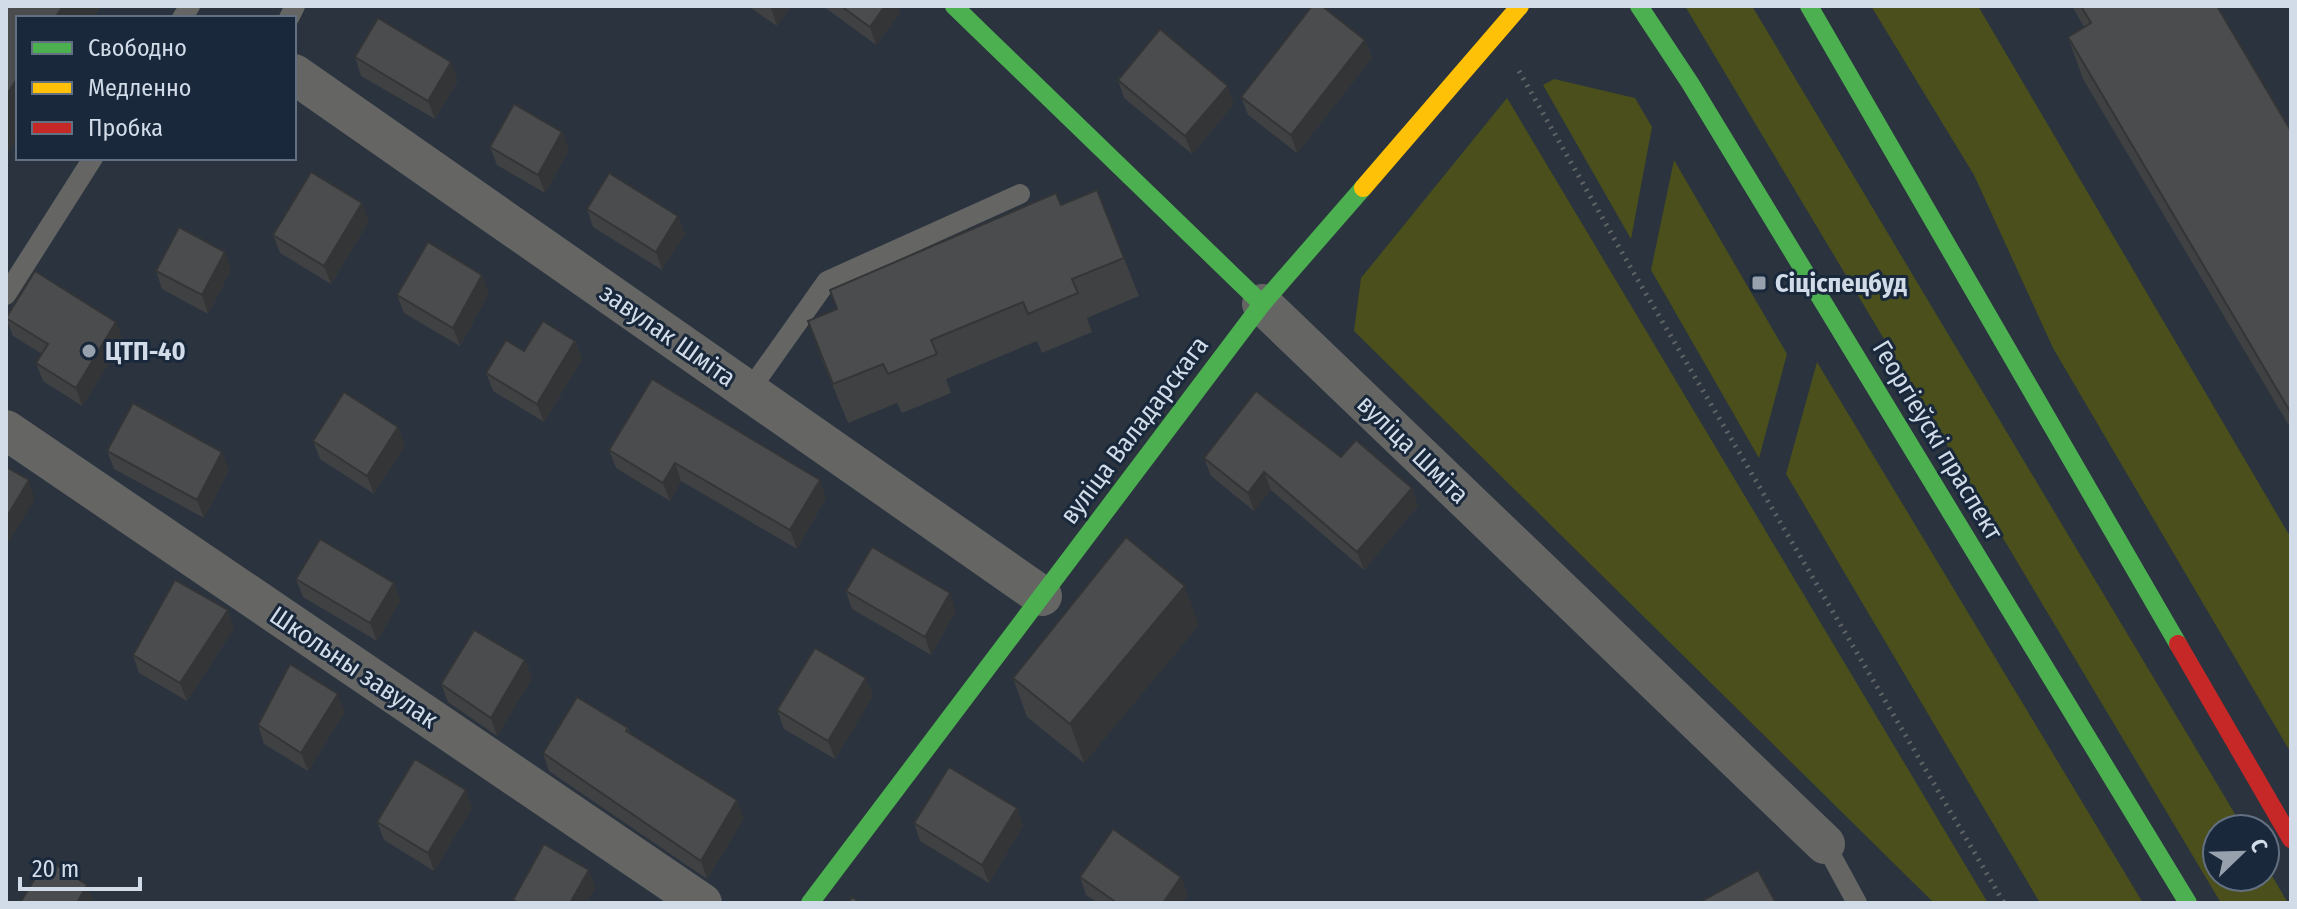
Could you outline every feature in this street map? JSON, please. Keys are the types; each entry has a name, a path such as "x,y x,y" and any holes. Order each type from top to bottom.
{"main road":[{"name":"вуліца Шміта","path":"954,6 1262,304"},
{"name":"вуліца Валадарскага","path":"810,903 1262,304 1520,6"},
{"name":"Георгіеўскі праспект","path":"1639,6 1690,83 2188,903"},
{"path":"1809,6 2291,839"}],"street":[{"name":"завулак Шміта","path":"296,75 1042,596"},
{"name":"вуліца Шміта","path":"1262,304 1825,844"},
{"name":"Школьны завулак","path":"6,430 702,903"}],"lane":[{"path":"6,295 92,160"},
{"path":"749,391 827,281 1020,194"},
{"name":"вуліца Шміта","path":"1825,844 1857,903"}],"path":[{"path":"1521,75 2004,903"}],"green space":[{"path":"1685,6 1752,6 2234,813 2201,813 2201,870"},
{"path":"1871,6 1978,6 2291,538 2291,753 2053,348 1974,175"},
{"path":"1554,79 1635,98 1652,127 1631,239 1543,85"},
{"path":"1507,98 1988,903 1934,903 1354,331 1361,278"},
{"path":"1674,160 1787,354 1759,458 1651,270"},
{"path":"1817,362 2143,903 2040,903 1786,474"},
{"path":"2281,891 2288,903 2221,903 2215,893"}],"building":[{"path":"6,6 63,6 56,16 16,16 16,80 6,96"},
{"path":"841,6 885,6 870,27"},
{"path":"1312,6 1322,6 1365,40 1291,135 1241,97"},
{"path":"2081,6 2217,6 2291,131 2291,413 2068,37 2091,23"},
{"path":"378,18 451,62 428,101 355,57"},
{"path":"1160,29 1228,86 1185,136 1118,80"},
{"path":"514,104 562,132 538,175 490,147"},
{"path":"311,172 362,203 324,266 273,235"},
{"path":"609,173 678,216 656,252 587,209"},
{"path":"1097,190 1124,258 1072,279 1078,293 1028,314 1023,302 931,340 937,354 888,374 883,364 833,384 808,321 837,309 830,290 1056,193 1061,205"},
{"path":"179,227 225,252 202,295 156,271"},
{"path":"428,242 482,275 453,328 397,295"},
{"path":"35,271 116,322 76,388 36,363 48,344 6,318"},
{"path":"543,321 575,341 537,404 486,373 506,340 524,351"},
{"path":"652,379 820,480 790,530 675,463 663,483 609,450"},
{"path":"1256,391 1341,457 1356,440 1412,488 1357,552 1264,472 1248,493 1204,458"},
{"path":"344,392 398,427 367,476 313,441"},
{"path":"133,403 222,452 197,500 107,451"},
{"path":"6,467 29,480 6,518"},
{"path":"1126,537 1185,586 1070,724 1013,678"},
{"path":"320,539 394,583 370,623 296,579"},
{"path":"872,547 950,593 925,637 846,591"},
{"path":"175,580 228,610 180,683 133,655"},
{"path":"474,630 525,660 491,718 441,684"},
{"path":"815,648 866,678 828,741 777,710"},
{"path":"290,664 338,694 301,753 258,725"},
{"path":"577,697 737,800 701,861 543,753"},
{"path":"415,759 466,790 428,853 377,822"},
{"path":"949,767 1017,808 982,865 914,823"},
{"path":"1113,829 1181,877 1163,903 1117,903 1080,877"},
{"path":"544,844 589,870 570,903 519,903 513,900"},
{"path":"47,859 87,885 77,903 20,903"},
{"path":"1758,870 1776,903 1698,903"}],"traffic: fast":[{"path":"954,6 1262,304"},
{"path":"1639,6 1690,83 2188,903"},
{"path":"1809,6 2178,644"},
{"path":"810,903 1262,304 1363,188"}],"traffic: slow":[{"path":"1363,188 1520,6"}],"traffic: jam":[{"path":"2178,644 2291,839"}],"place":[{"name":"Сіціспецбуд","path":"1759,283"},
{"name":"ЦТП-40","path":"89,351"}]}
